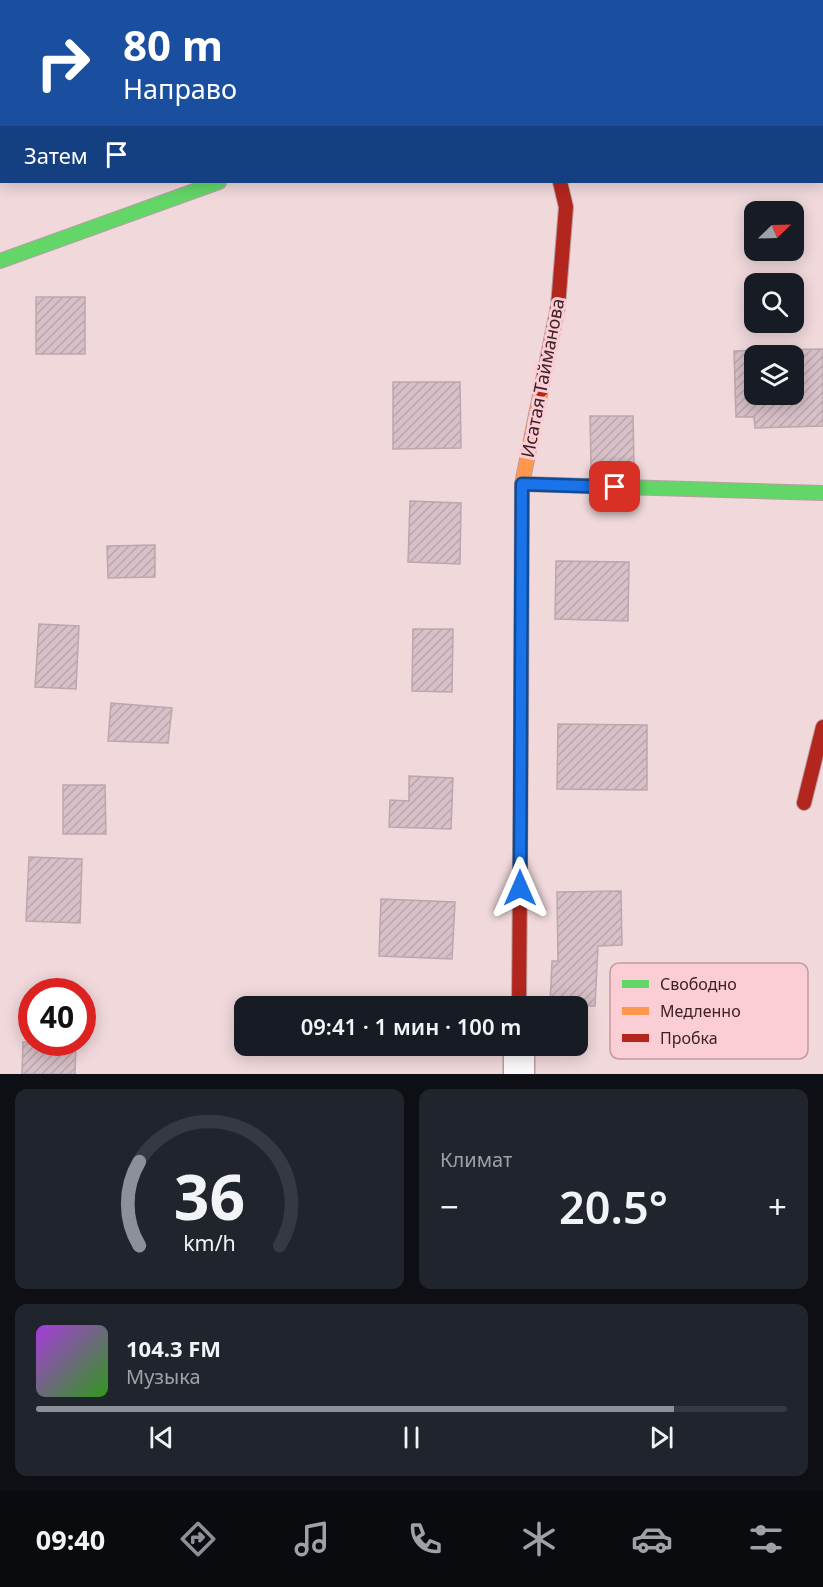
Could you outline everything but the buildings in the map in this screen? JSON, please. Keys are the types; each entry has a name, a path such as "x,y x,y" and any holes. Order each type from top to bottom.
{"street":[{"path":"0,261 216,183"},
{"name":"Исатая Тайманова","path":"519,996 522,484 558,306 566,207 560,183"},
{"path":"522,484 823,493"},
{"path":"804,803 823,727"},
{"path":"519,1056 519,1074"}],"traffic: fast":[{"path":"0,261 216,183"},
{"path":"522,484 823,493"}],"traffic: slow":[{"path":"521,734 522,484 541,390"}],"traffic: jam":[{"path":"541,390 558,306 566,207 560,183"},
{"path":"804,803 823,727"},
{"path":"519,996 521,734"}],"route":[{"path":"520,888 522,484 615,487"}]}
